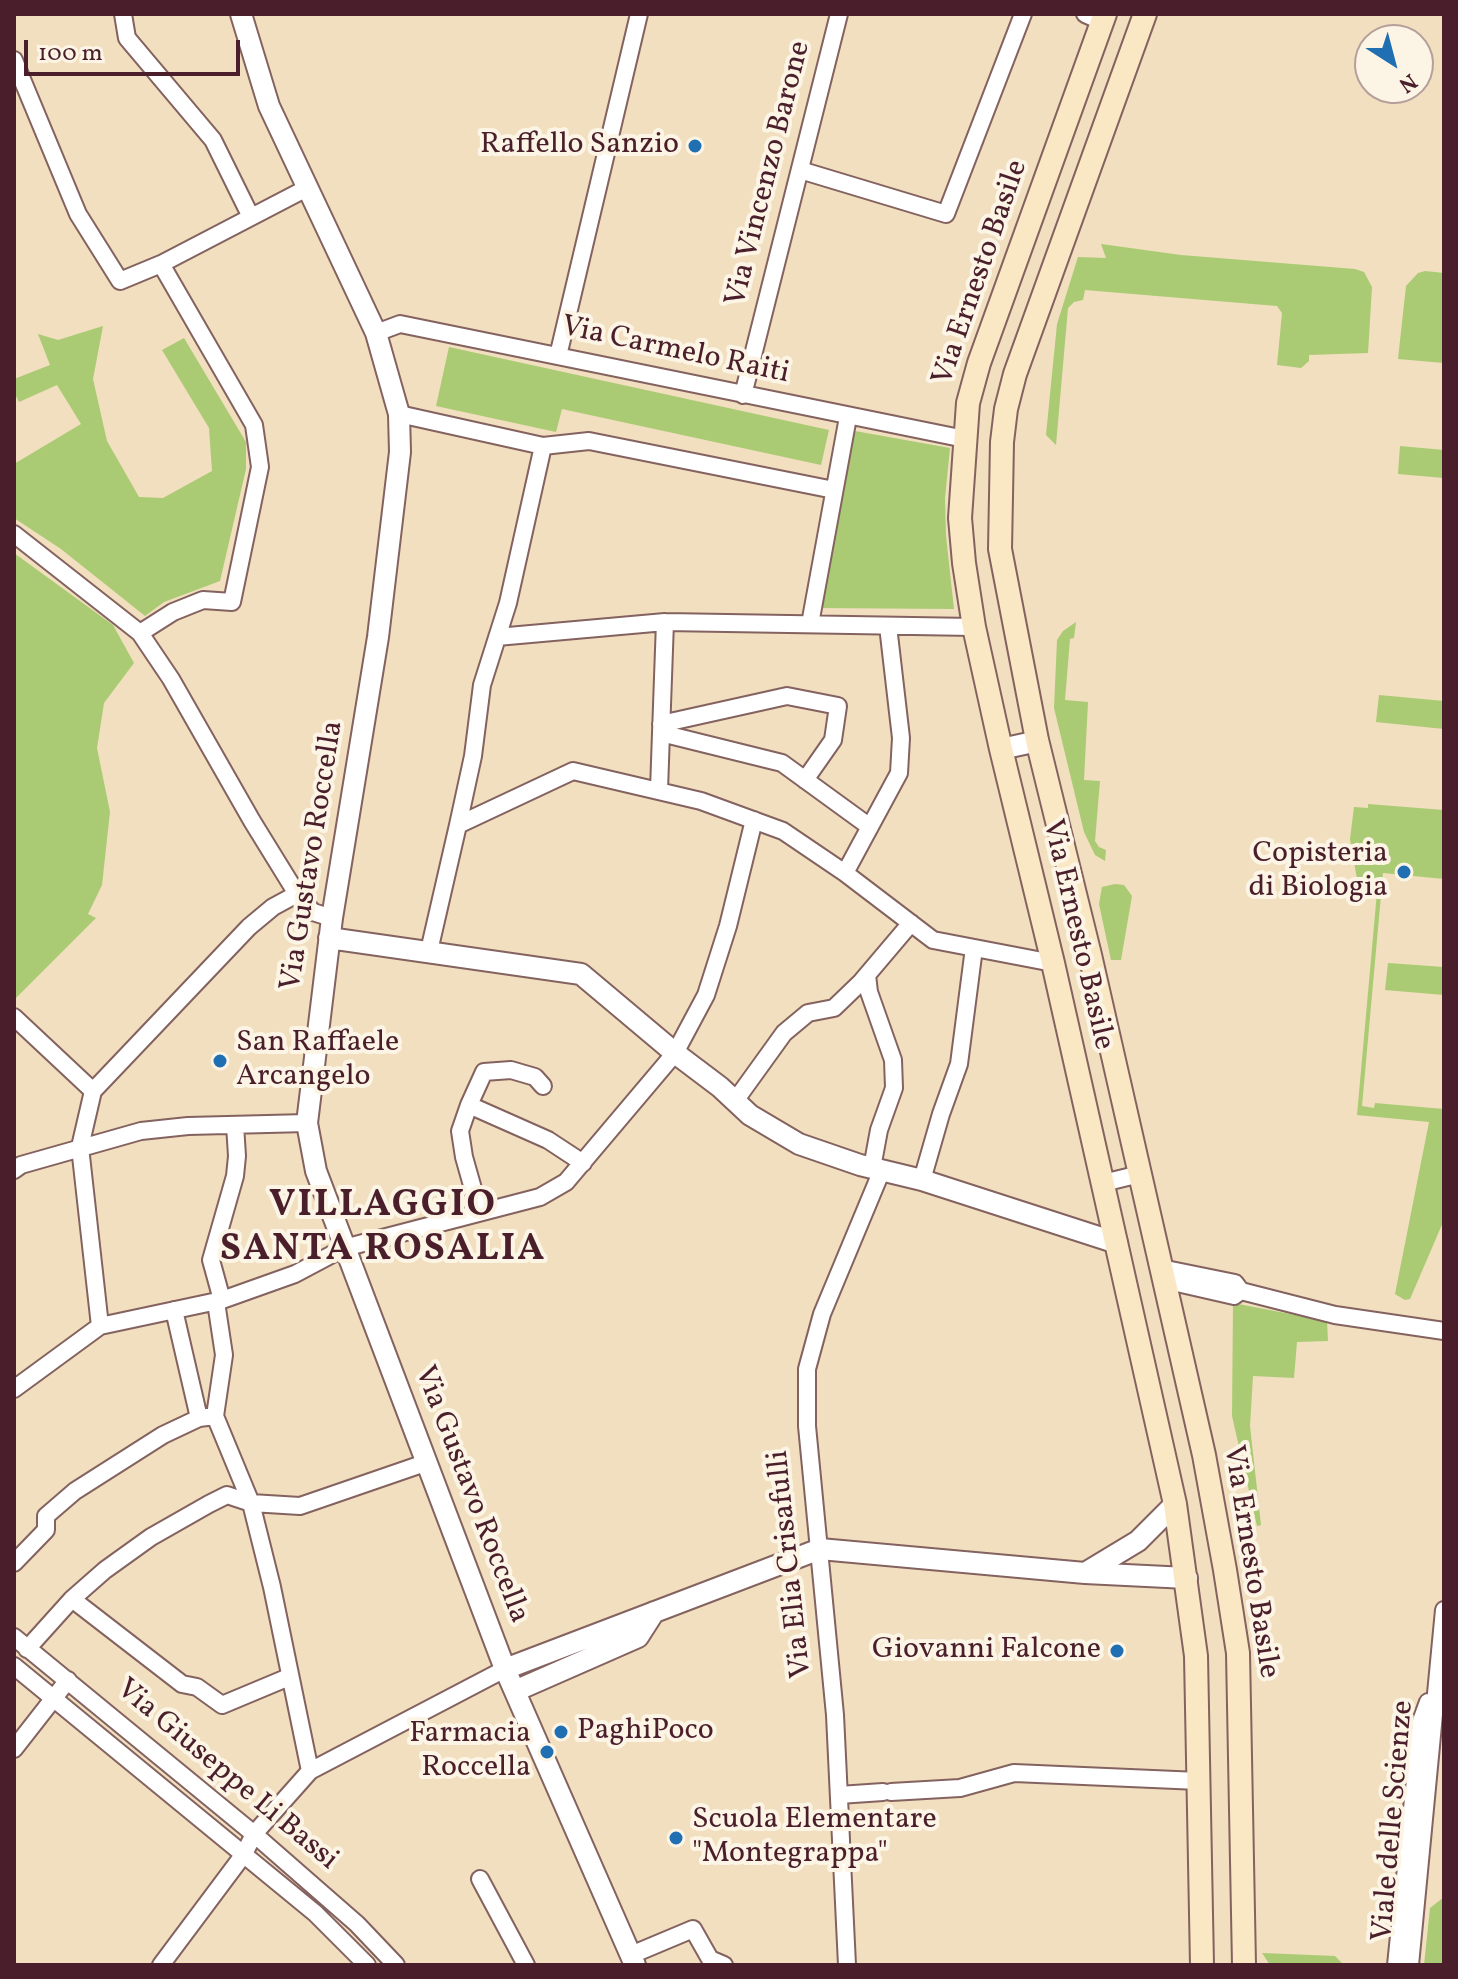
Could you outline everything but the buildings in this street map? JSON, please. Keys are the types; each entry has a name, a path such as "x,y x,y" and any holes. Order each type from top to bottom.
{"main road":[{"name":"Via Ernesto Basile","path":"1145,14 1015,374 1006,409 999,500 1000,549 1038,741 1204,1455 1238,1653 1244,1965"},
{"name":"Via Ernesto Basile","path":"1098,17 979,363 968,403 960,518 974,627 1175,1504 1196,1656 1202,1965"}],"street":[{"path":"123,14 127,38 213,140 251,217"},
{"name":"Via Gustavo Roccella","path":"241,14 269,106 376,333 399,414 400,452 378,637 330,928 307,1123 316,1171 505,1669 633,1960"},
{"path":"558,356 639,14"},
{"name":"Via Vincenzo Barone","path":"743,395 839,14"},
{"path":"800,170 946,214 1023,14"},
{"path":"14,60 78,214 120,281 161,264 307,188"},
{"path":"140,633 173,612 203,600 232,602 260,467 254,425 161,264"},
{"name":"Via Carmelo Raiti","path":"376,333 400,324 965,439"},
{"path":"399,414 543,446 589,441 834,490"},
{"path":"810,624 848,417"},
{"path":"429,951 473,756 482,685 508,603 543,446"},
{"path":"14,534 140,633 171,679 297,894 330,928 429,951 581,974 750,1115 799,1144 1117,1243"},
{"path":"497,637 665,622 974,627"},
{"path":"659,790 665,622"},
{"path":"845,873 899,773 901,738 888,626"},
{"path":"661,728 787,696 838,706 833,740 805,780"},
{"path":"661,728 782,763 870,827"},
{"path":"1001,749 1038,741"},
{"path":"458,825 573,771 659,790 701,801 783,831 845,873 933,940 1053,963"},
{"path":"14,1389 100,1326 219,1301 295,1274 344,1248 479,1210 540,1197 566,1182 675,1053 706,995 728,926 754,820"},
{"path":"100,1326 80,1147 93,1091 249,927 273,907 297,894"},
{"path":"735,1101 784,1033 808,1013 834,1008 911,923"},
{"path":"922,1180 959,1064 974,948"},
{"name":"Via Elia Crisafulli","path":"847,1965 835,1715 807,1426 807,1369 822,1314 877,1169 879,1130 894,1088 893,1060 869,992 867,975"},
{"path":"14,1017 93,1091"},
{"path":"479,1210 460,1131 484,1072 511,1070 535,1077 543,1086"},
{"path":"469,1105 548,1140 583,1163"},
{"path":"14,1170 21,1165 141,1131 188,1126 307,1123"},
{"path":"207,1417 224,1355 211,1260 235,1176 235,1125"},
{"path":"1103,1183 1140,1174"},
{"path":"1163,1274 1335,1315 1444,1331"},
{"path":"174,1310 207,1417 251,1503 272,1587 310,1771"},
{"path":"14,1563 46,1530 46,1516 75,1491 141,1447 207,1417"},
{"path":"27,1649 72,1599 151,1537 227,1495 251,1503 300,1506 425,1463"},
{"path":"1085,1573 1138,1541 1175,1504"},
{"path":"161,1965 244,1854 254,1834 310,1771 505,1669 820,1549 1085,1573 1187,1578"},
{"path":"72,1599 182,1684 197,1687 222,1705 289,1677"},
{"name":"Viale delle Scienze","path":"1410,1965 1444,1610"},
{"path":"515,1691 638,1637 654,1612"},
{"name":"Via Giuseppe Li Bassi","path":"14,1637 254,1834 357,1924 396,1965"},
{"name":"Via Giuseppe Li Bassi","path":"14,1666 315,1913 367,1965"},
{"path":"14,1749 68,1680"},
{"name":"Viale delle Scienze","path":"1396,1965 1421,1721 1435,1682"},
{"path":"839,1795 960,1788 1014,1773 1199,1781"},
{"path":"480,1879 526,1965"},
{"path":"633,1960 693,1929 710,1959 724,1965"}],"green space":[{"path":"1101,244 1181,255 1364,272 1372,287 1368,353 1309,355 1309,361 1301,368 1277,365 1282,313 1277,306 1085,290 1083,300 1074,302 1068,308 1056,445 1046,435 1057,324 1078,257 1106,258"},
{"path":"1418,273 1444,273 1444,363 1398,359 1406,286"},
{"path":"103,326 93,379 107,441 139,497 163,498 212,471 209,428 162,350 184,338 246,442 246,469 220,581 164,602 145,616 61,549 14,518 14,464 81,424 57,385 19,402 14,392 14,379 50,365 38,334 58,340"},
{"path":"449,347 829,430 821,465 562,409 556,432 436,406"},
{"path":"855,431 950,448 945,498 954,609 819,608"},
{"path":"1400,446 1444,450 1444,478 1398,474"},
{"path":"14,553 113,625 134,663 104,703 97,748 110,812 102,885 88,914 96,918 14,1000"},
{"path":"1076,622 1074,638 1070,639 1065,700 1088,702 1084,780 1100,781 1095,841 1106,850 1105,861 1095,855 1084,832 1054,708 1057,640 1063,631"},
{"path":"1379,695 1444,701 1444,729 1376,722"},
{"path":"1368,804 1444,810 1444,879 1383,873 1362,1106 1374,1108 1375,1103 1444,1109 1444,1220 1410,1299 1405,1300 1395,1294 1429,1122 1357,1115 1378,881 1357,879 1350,839 1354,807 1368,808"},
{"path":"1124,885 1132,896 1121,960 1111,960 1099,904 1102,887"},
{"path":"1388,963 1444,967 1444,995 1385,990"},
{"path":"1233,1303 1327,1321 1328,1341 1297,1342 1294,1378 1253,1376 1250,1426 1261,1525 1257,1526 1232,1416"},
{"path":"1444,1897 1444,1965 1424,1965 1430,1908"},
{"path":"1262,1953 1335,1956 1344,1965 1270,1965"}],"place":[{"name":"Raffello Sanzio","path":"695,146"},
{"name":"Copisteria di Biologia","path":"1404,872"},
{"name":"San Raffaele Arcangelo","path":"220,1061"},
{"name":"Giovanni Falcone","path":"1117,1651"},
{"name":"PaghiPoco","path":"561,1732"},
{"name":"Farmacia Roccella","path":"547,1752"},
{"name":"Scuola Elementare \"Montegrappa\"","path":"676,1838"}],"district":[{"name":"VILLAGGIO SANTA ROSALIA","path":"383,1230"}]}
